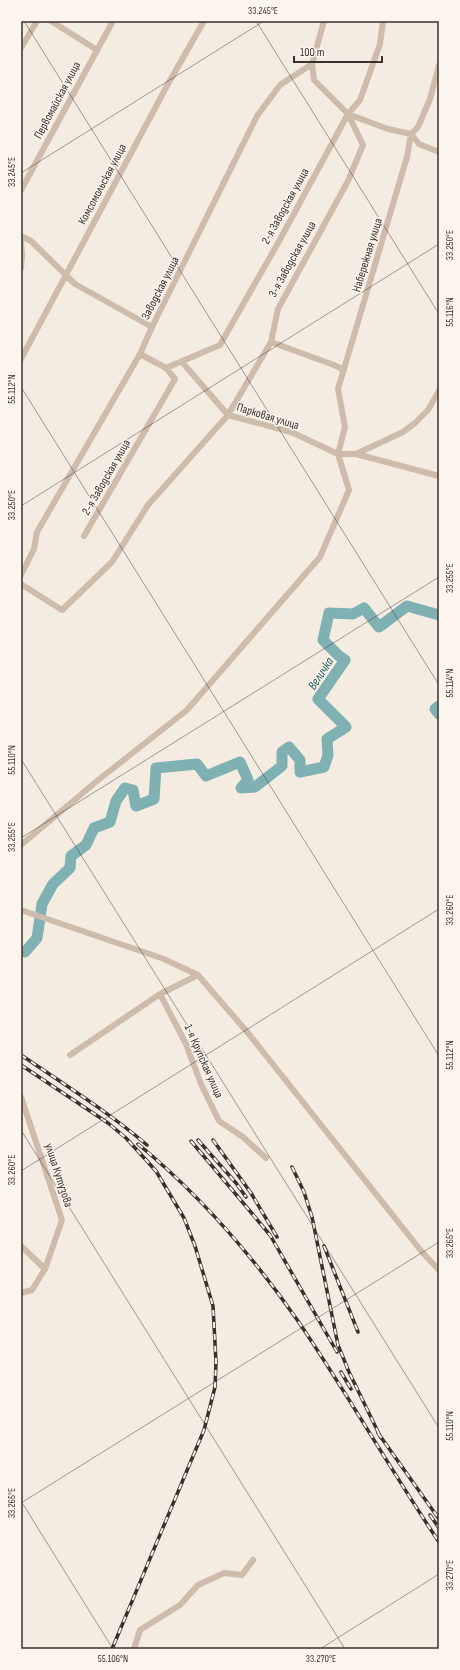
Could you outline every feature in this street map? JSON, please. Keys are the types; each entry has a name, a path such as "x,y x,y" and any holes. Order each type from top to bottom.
{"street":[{"path":"21,48 38,21"},
{"path":"51,21 97,50"},
{"name":"Первомайская улица","path":"21,190 113,21"},
{"name":"Комсомольская улица","path":"21,359 168,84 204,21"},
{"path":"324,21 312,64 314,80 348,114 388,129 411,134 419,144 439,152"},
{"name":"2-я Заводская улица","path":"84,536 175,379 166,368 220,345 278,243 348,114 360,100 380,44 383,21"},
{"name":"Заводская улица","path":"21,574 34,549 37,532 140,354 152,327 258,116 280,85 312,64"},
{"name":"Набережная улица","path":"338,454 345,427 338,389 407,156 411,134 418,127 437,85 439,65"},
{"name":"3-я Заводская улица","path":"228,415 271,342 278,310 348,181 364,145 348,114"},
{"path":"21,236 30,241 75,284 152,327"},
{"path":"21,241 21,268"},
{"path":"271,342 344,370"},
{"path":"140,354 166,368"},
{"path":"182,362 228,415"},
{"name":"Парковая улица","path":"21,584 62,610 112,562 148,506 228,415 291,432 338,454 356,454 403,432 415,424 428,410 439,391"},
{"path":"21,845 97,781 188,710 320,557 349,490 338,454"},
{"path":"356,454 439,476"},
{"path":"24,912 164,959 198,975 248,1033 383,1203 439,1270"},
{"path":"70,1055 160,994 198,975"},
{"name":"1-я Крупская улица","path":"160,994 186,1044 201,1084 219,1120 243,1137 266,1158"},
{"name":"улица Кутузова","path":"21,1293 32,1290 45,1269 62,1220 22,1098"},
{"path":"21,1246 45,1269"},
{"path":"134,1649 140,1630 180,1605 198,1585 224,1573 242,1575 253,1560"}],"waterway":[{"name":"Величка","path":"21,951 25,952 37,938 42,904 53,884 70,868 71,856 86,845 94,828 110,822 116,801 125,788 133,790 136,806 154,799 156,768 197,764 206,776 240,762 248,780 241,788 255,787 282,766 282,752 289,747 300,760 300,772 324,767 328,755 327,739 346,727 318,699 345,660 323,640 329,613 353,614 364,608 379,627 407,606 439,615"},
{"name":"Величка","path":"439,706 435,709 439,714"}],"railway":[{"path":"21,1055 101,1110 147,1145"},
{"path":"21,1065 108,1123 126,1138 156,1171 184,1218 195,1246 213,1306 216,1362 215,1387 204,1430 112,1649"},
{"path":"198,1140 236,1183 246,1197"},
{"path":"213,1140 251,1193 277,1237"},
{"path":"191,1141 270,1235 337,1352"},
{"path":"138,1144 183,1184 244,1249 298,1321 316,1348 439,1542"},
{"path":"292,1167 304,1192 312,1217 338,1345 349,1372 381,1438"},
{"path":"324,1246 358,1332"},
{"path":"341,1372 351,1389"},
{"path":"378,1433 439,1519"},
{"path":"430,1515 439,1528"}]}
